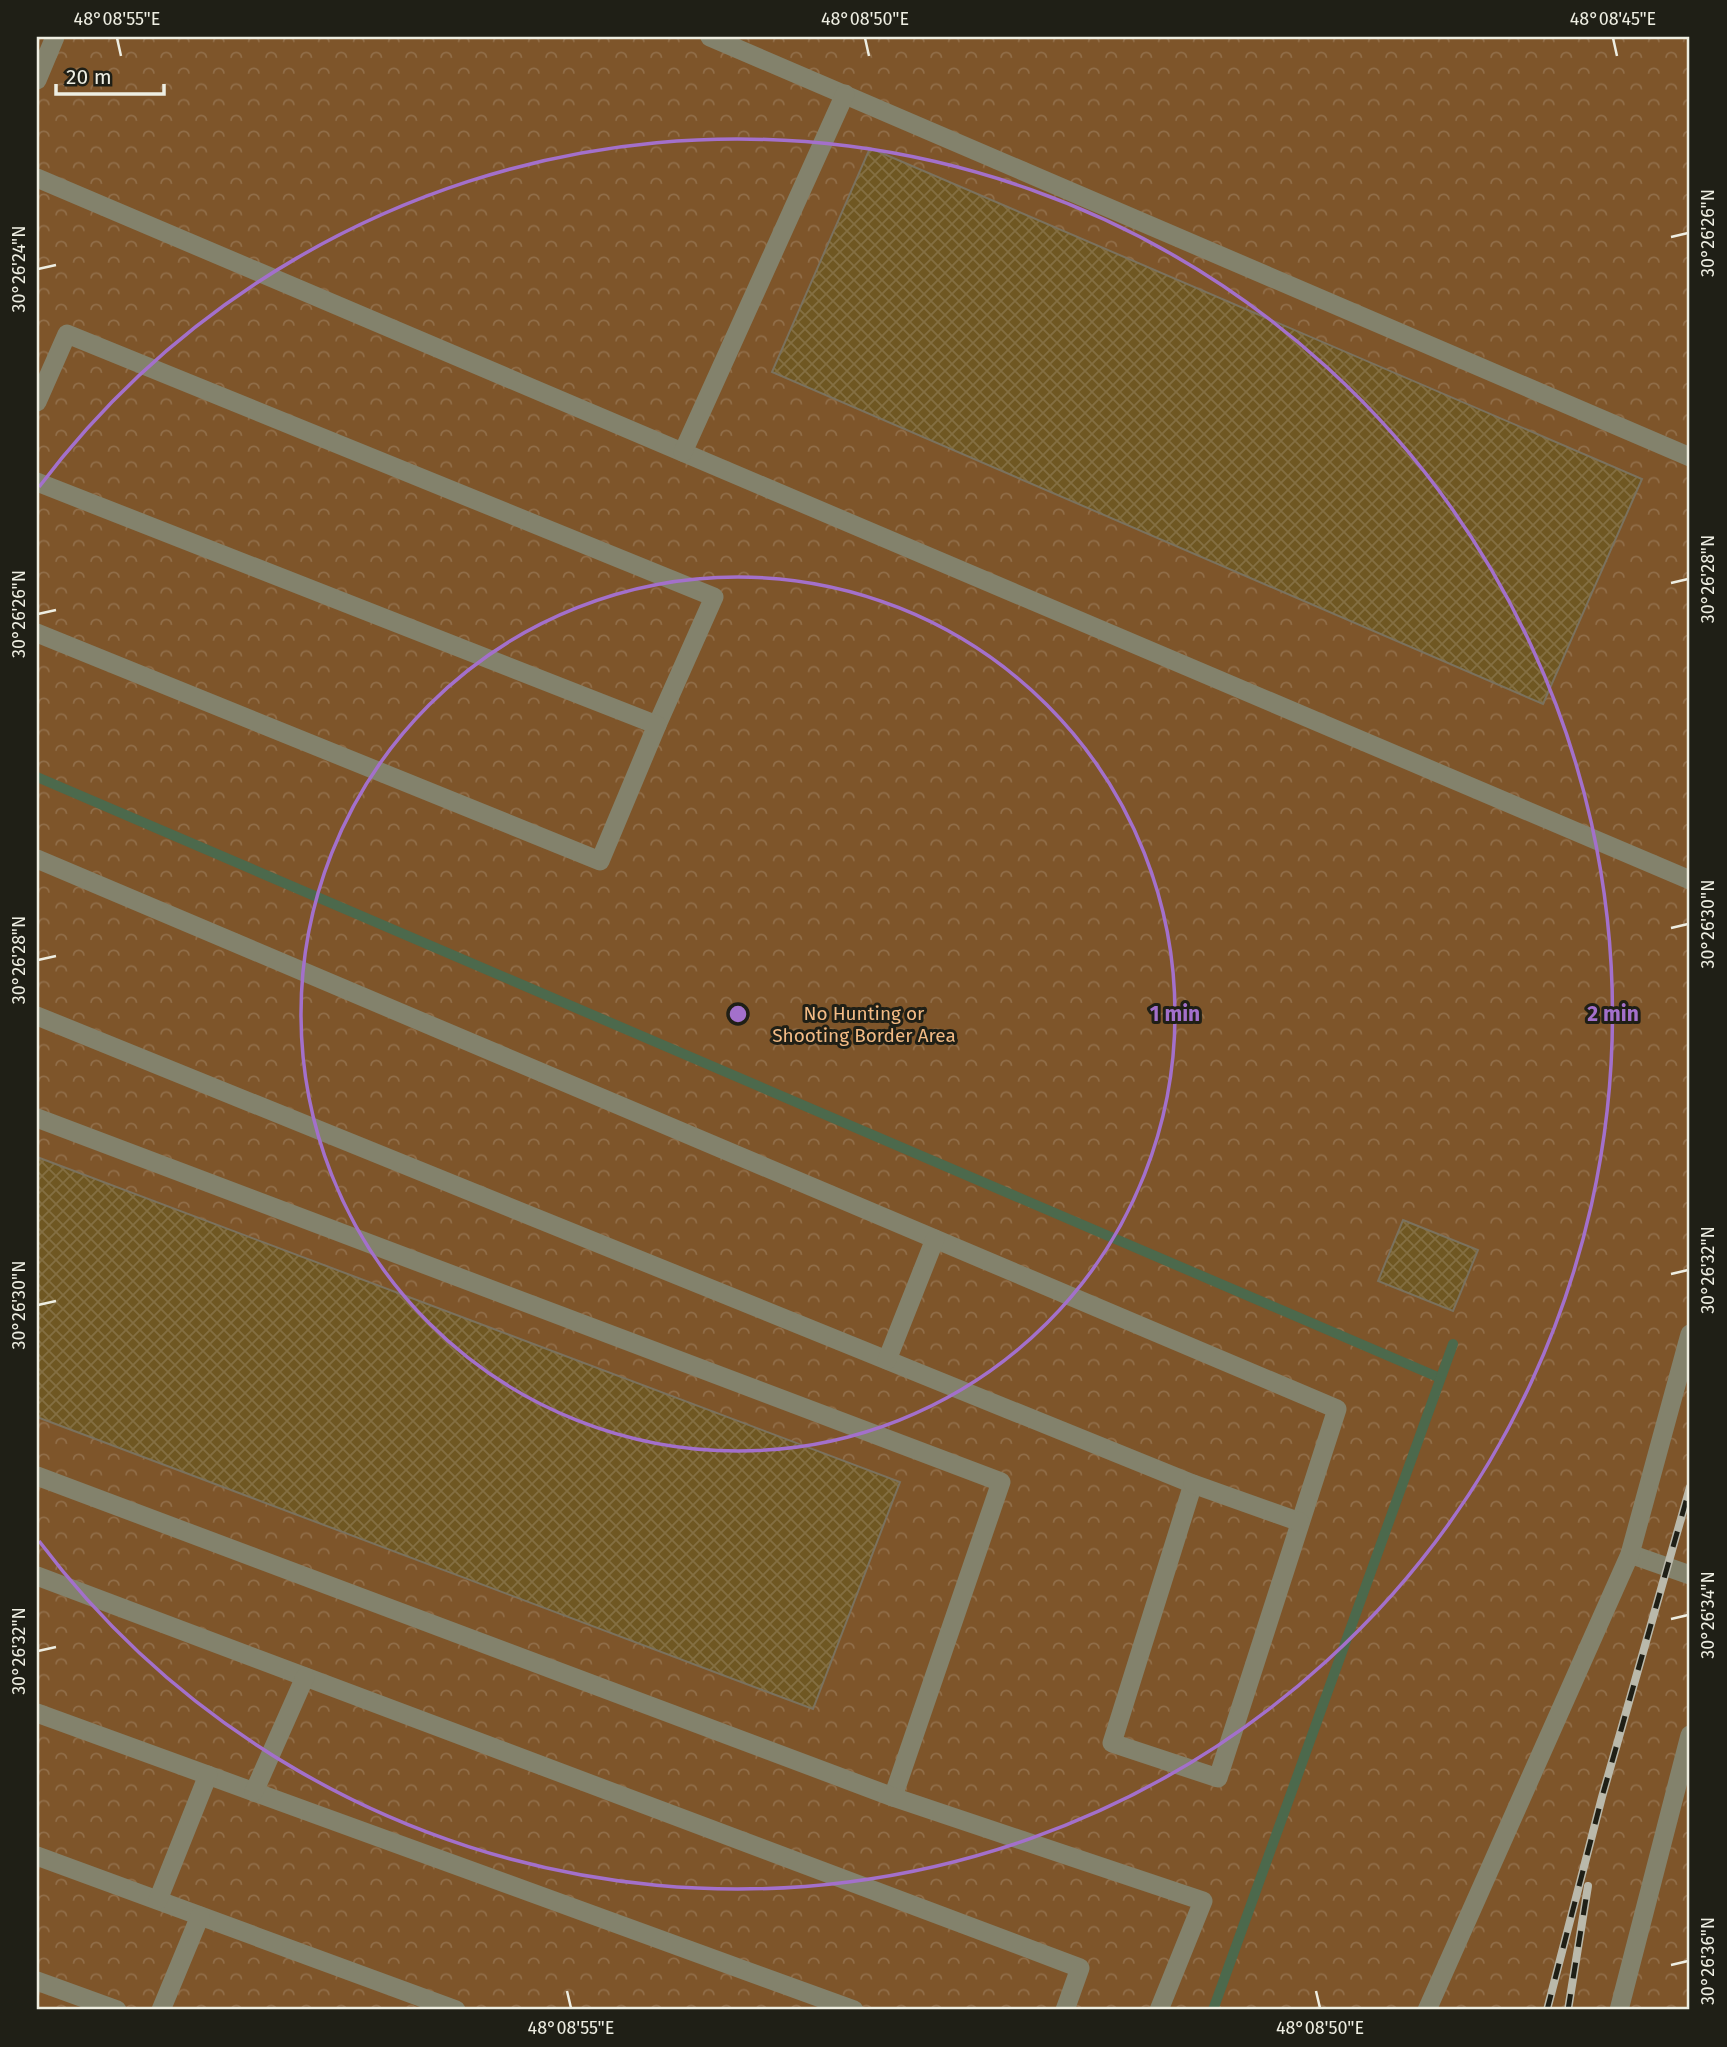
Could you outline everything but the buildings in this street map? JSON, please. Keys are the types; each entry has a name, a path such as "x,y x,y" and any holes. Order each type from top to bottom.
{"lane":[{"path":"37,80 55,37"},
{"path":"710,37 1690,457"},
{"path":"682,452 845,94"},
{"path":"37,178 1690,880"},
{"path":"37,402 67,334 715,597 600,861 37,633"},
{"path":"37,482 657,725"},
{"path":"37,859 1337,1409 1218,1778 1112,1743 1194,1484"},
{"path":"37,1016 1194,1484 1300,1522"},
{"path":"37,1118 1001,1482 893,1797"},
{"path":"887,1360 935,1239"},
{"path":"1427,2010 1630,1553 1690,1334"},
{"path":"37,1476 893,1797 1203,1901 1159,2010"},
{"path":"1630,1553 1690,1575"},
{"path":"37,1576 1080,1968 1065,2010"},
{"path":"254,1792 305,1677"},
{"path":"37,1713 854,2010"},
{"path":"1619,2010 1690,1735"},
{"path":"158,1900 208,1776"},
{"path":"37,1856 456,2010"},
{"path":"161,2010 200,1916"},
{"path":"37,1981 117,2010"}],"green space":[{"name":"No Hunting or Shooting Border Area","path":"37,37 1690,37 1690,2010 37,2010"}],"waterway":[{"path":"37,777 1440,1378"},
{"path":"1213,2010 1453,1344"}],"railway":[{"path":"1547,2010 1602,1797 1690,1487"},
{"path":"1568,2010 1588,1886"}]}
